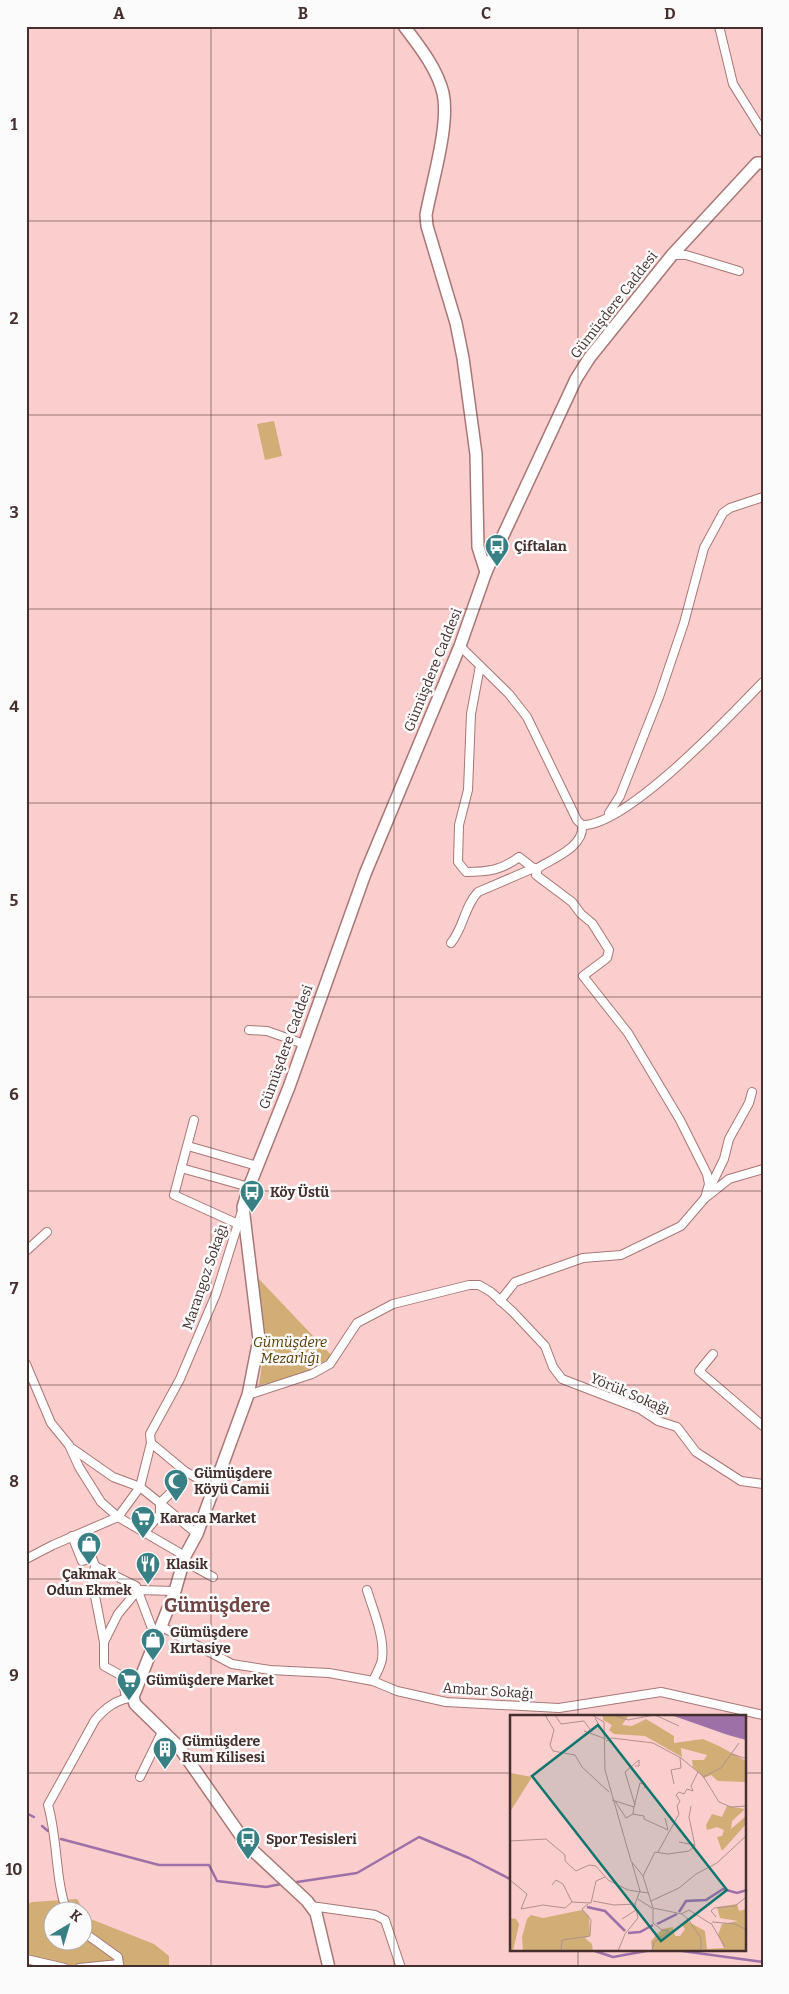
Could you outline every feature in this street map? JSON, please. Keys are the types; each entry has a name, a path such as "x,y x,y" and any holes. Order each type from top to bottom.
{"street":[{"path":"404,26 425,56 442,92 442,126 426,215 427,226 456,323 463,358 476,454 478,547 486,572"},
{"path":"720,26 733,84 763,132"},
{"name":"Gümüşdere Caddesi","path":"130,1697 162,1627 176,1591 185,1558 197,1534 248,1395 259,1339 243,1207 249,1187 289,1087 365,874 460,646 486,572 576,379 606,335 672,255 761,160"},
{"path":"672,255 686,255 739,271"},
{"path":"603,820 613,810 620,796 659,697 684,623 704,548 723,513 730,508 763,498"},
{"path":"451,943 459,934 472,899 478,892 535,868 578,842 584,834 582,825 577,820 527,717 509,694 460,646"},
{"path":"480,666 471,714 468,790 459,825 458,862 466,872 497,871 519,857 535,868 536,875 572,902 581,914 592,923 610,950 607,958 583,976 628,1033 680,1120 707,1174 709,1184 705,1198"},
{"path":"582,825 603,820 647,792 717,729 763,682"},
{"path":"249,1030 268,1031 304,1044"},
{"path":"705,1198 724,1159 729,1139 743,1116 752,1092"},
{"path":"194,1120 174,1195 238,1224"},
{"path":"188,1146 257,1166"},
{"path":"182,1168 249,1187"},
{"path":"500,1300 515,1282 583,1258 621,1255 681,1226 705,1198 729,1180 763,1169"},
{"name":"Marangoz Sokağı","path":"140,1487 151,1444 150,1434 178,1384 216,1294 243,1207"},
{"path":"26,1251 47,1232"},
{"name":"Yörük Sokağı","path":"248,1395 312,1374 330,1364 357,1323 393,1304 469,1285 479,1285 500,1300 545,1346 553,1367 562,1379 640,1409 658,1421 677,1427 696,1452 741,1480 763,1484"},
{"path":"713,1354 699,1371 763,1426"},
{"path":"26,1364 51,1423 69,1445 90,1463 112,1477 140,1487 197,1534"},
{"path":"151,1444 186,1472 214,1487"},
{"path":"69,1445 94,1494 118,1517 145,1532 213,1577"},
{"path":"145,1532 160,1514 160,1503 178,1485 186,1472"},
{"path":"26,1559 72,1536 118,1517 140,1487"},
{"path":"72,1536 82,1561 92,1558 95,1566 92,1581 104,1642 104,1666 122,1676 130,1697 135,1704 163,1730 193,1766 248,1846 311,1906 316,1913 329,1968"},
{"path":"95,1566 131,1582 138,1590 156,1641"},
{"path":"138,1590 176,1591"},
{"path":"104,1642 118,1614 138,1590"},
{"path":"367,1590 378,1628 382,1653 382,1661 374,1681"},
{"name":"Ambar Sokağı","path":"162,1627 232,1664 270,1670 329,1673 374,1681 397,1691 446,1702 559,1708 661,1692 763,1715"},
{"path":"63,1902 57,1841 48,1805 94,1720 105,1708 117,1700 130,1697"},
{"path":"140,1777 163,1730"},
{"path":"311,1906 376,1915 385,1920 402,1968"},
{"path":"79,1968 119,1964 118,1957 92,1938"},
{"path":"26,1959 65,1968"}],"green space":[{"path":"274,421 282,456 265,460 257,424"},
{"name":"Gümüşdere Mezarlığı","path":"258,1278 332,1356 315,1367 297,1375 259,1385 266,1338"},
{"path":"77,1899 79,1902 42,1902 42,1952 92,1952 92,1920 154,1944 169,1956 169,1968 26,1968 26,1905 32,1902"}],"waterway":[{"path":"26,1813 34,1817"},
{"path":"42,1826 48,1831"},
{"path":"297,1882 357,1873 419,1837 469,1858 510,1879"},
{"path":"61,1839 159,1865 209,1865 217,1881 266,1887 281,1884"},
{"path":"598,1952 613,1957 641,1952"},
{"path":"690,1952 763,1962"}],"place":[{"name":"Çiftalan","path":"497,567"},
{"name":"Köy Üstü","path":"252,1213"},
{"name":"Gümüşdere Köyü Camii","path":"176,1502"},
{"name":"Karaca Market","path":"143,1539"},
{"name":"Çakmak Odun Ekmek","path":"89,1565"},
{"name":"Klasik","path":"148,1585"},
{"name":"Gümüşdere Kırtasiye","path":"153,1661"},
{"name":"Gümüşdere Market","path":"129,1701"},
{"name":"Gümüşdere Rum Kilisesi","path":"165,1770"},
{"name":"Spor Tesisleri","path":"248,1860"}],"district":[{"name":"Gümüşdere","path":"217,1605"}]}
